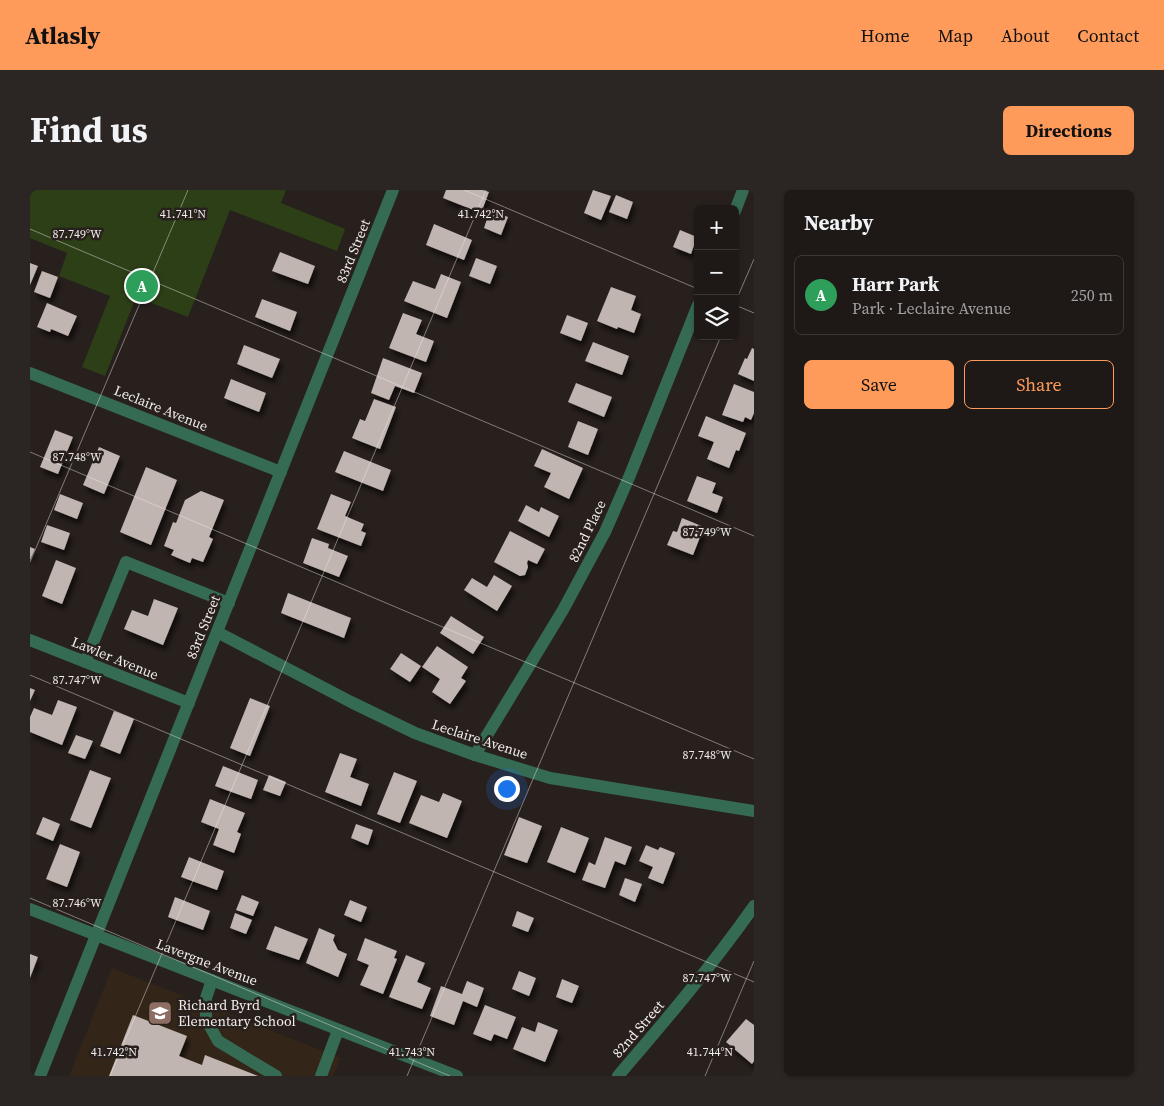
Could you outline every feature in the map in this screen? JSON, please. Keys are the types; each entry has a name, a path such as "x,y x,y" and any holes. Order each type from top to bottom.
{"street":[{"name":"83rd Street","path":"40,1076 393,190"},
{"path":"738,205 744,190"},
{"name":"82nd Place","path":"475,754 559,617 605,532 630,475 694,315"},
{"name":"Leclaire Avenue","path":"30,373 281,472"},
{"path":"85,662 126,562 228,604"},
{"name":"Leclaire Avenue","path":"217,632 415,733 475,754 550,778 754,811"},
{"name":"Lawler Avenue","path":"30,640 189,704"},
{"name":"82nd Street","path":"618,1076 728,944 754,906"},
{"name":"Lavergne Avenue","path":"30,909 457,1076"},
{"path":"212,980 206,998 206,1019 218,1041 276,1076"},
{"path":"321,1076 338,1030"}],"shaded area":[{"name":"Richard Byrd Elementary School","path":"112,968 341,1058 333,1076 69,1076"}],"green space":[{"path":"30,190 286,190 281,203 345,229 337,251 230,210 188,317 136,297 105,376 82,367 110,296 59,276 67,253 30,238"}],"building":[{"path":"446,190 483,190 489,192 481,213 443,198"},
{"path":"593,190 611,196 601,220 584,213"},
{"path":"616,195 633,202 627,219 609,212"},
{"path":"490,210 508,217 501,235 484,228"},
{"path":"434,224 472,240 464,260 426,245"},
{"path":"680,230 694,236 694,246 691,254 673,247"},
{"path":"280,252 315,266 308,284 272,271"},
{"path":"476,258 497,266 490,284 469,276"},
{"path":"30,263 38,266 30,285"},
{"path":"42,271 58,277 50,298 34,292"},
{"path":"441,274 461,282 447,318 404,301 413,281 435,289"},
{"path":"611,287 636,296 631,310 641,314 634,333 597,321"},
{"path":"262,299 297,312 290,331 255,317"},
{"path":"47,303 77,316 68,336 51,329 50,332 37,327"},
{"path":"403,313 422,320 416,334 434,341 426,362 389,348"},
{"path":"567,315 588,323 581,341 560,333"},
{"path":"593,342 629,356 622,375 585,361"},
{"path":"244,345 280,359 272,378 237,364"},
{"path":"752,348 754,349 754,381 738,374"},
{"path":"383,358 422,373 414,393 395,386 389,400 371,393"},
{"path":"231,379 266,393 259,412 224,398"},
{"path":"576,383 612,397 604,417 568,402"},
{"path":"734,384 754,392 754,413 751,420 745,417 743,422 722,415"},
{"path":"374,399 396,407 380,449 352,438 360,419 365,421"},
{"path":"706,416 746,433 739,451 736,450 729,468 707,459 714,442 698,436"},
{"path":"578,421 598,429 588,455 568,447"},
{"path":"55,430 73,437 58,474 40,467"},
{"path":"99,447 120,456 104,494 83,485"},
{"path":"542,449 583,468 569,499 544,487 551,473 534,466"},
{"path":"344,451 391,470 383,491 335,472"},
{"path":"146,467 177,480 151,545 120,532"},
{"path":"697,476 716,483 712,493 723,497 717,513 687,501"},
{"path":"201,491 224,500 209,537 213,539 203,562 192,558 190,563 171,555 174,550 164,546 173,522 176,523 185,500"},
{"path":"60,494 83,503 77,519 54,510"},
{"path":"331,494 351,502 345,516 364,524 361,531 366,533 361,546 317,529"},
{"path":"526,505 539,512 541,507 559,516 549,537 518,521"},
{"path":"682,518 704,527 693,555 667,545 673,531 677,532"},
{"path":"47,525 70,533 64,550 41,542"},
{"path":"510,531 545,549 537,564 528,560 525,575 520,576 494,562"},
{"path":"312,538 329,544 328,548 348,556 339,577 303,563"},
{"path":"30,547 35,549 30,560"},
{"path":"56,560 76,568 62,604 42,596"},
{"path":"494,575 512,586 497,611 464,590 472,578 487,587"},
{"path":"288,593 351,618 344,638 281,613"},
{"path":"154,599 178,608 163,645 124,629 132,610 148,616"},
{"path":"451,616 484,637 473,654 440,633"},
{"path":"437,646 468,667 461,678 466,681 450,704 432,692 440,679 422,667"},
{"path":"401,653 421,666 410,682 390,669"},
{"path":"30,688 35,690 30,701"},
{"path":"250,698 270,706 250,756 230,748"},
{"path":"58,700 77,707 62,745 30,732 30,717 34,708 52,715"},
{"path":"114,711 134,719 120,754 100,746"},
{"path":"76,735 93,741 85,759 68,753"},
{"path":"340,753 357,759 350,777 369,784 361,806 325,792"},
{"path":"223,766 258,780 251,799 215,786"},
{"path":"90,770 111,778 91,828 70,820"},
{"path":"394,772 417,781 400,823 377,814"},
{"path":"269,775 286,782 280,796 263,790"},
{"path":"443,793 462,801 447,838 409,823 421,795 439,802"},
{"path":"210,799 245,813 237,832 241,834 234,853 213,845 219,829 201,822"},
{"path":"43,817 60,824 53,841 36,834"},
{"path":"519,817 542,826 527,863 504,855"},
{"path":"356,824 373,830 368,845 351,838"},
{"path":"561,827 589,838 575,873 547,862"},
{"path":"605,837 632,847 625,865 615,861 605,888 582,880 589,862 595,865"},
{"path":"60,844 80,852 67,887 46,879"},
{"path":"646,845 658,850 660,847 675,853 663,884 648,878 653,867 639,861"},
{"path":"189,857 224,871 217,890 181,877"},
{"path":"625,878 642,884 635,902 619,895"},
{"path":"242,895 259,902 253,916 236,910"},
{"path":"175,897 210,911 203,930 168,917"},
{"path":"350,900 367,907 361,922 344,915"},
{"path":"517,911 534,918 528,932 512,926"},
{"path":"235,913 252,920 246,934 230,928"},
{"path":"275,926 308,939 299,960 266,949"},
{"path":"319,928 335,935 333,940 338,950 347,954 338,977 306,963"},
{"path":"365,938 397,951 394,958 397,959 383,994 360,985 369,965 357,960"},
{"path":"30,954 38,957 30,978"},
{"path":"406,955 425,963 417,982 431,988 422,1009 389,997"},
{"path":"519,971 536,978 529,996 512,989"},
{"path":"562,979 579,986 572,1003 556,997"},
{"path":"467,981 484,988 477,1007 463,1001 454,1025 430,1016 441,986 462,994"},
{"path":"485,1005 516,1017 507,1039 494,1034 491,1041 473,1034"},
{"path":"133,1015 187,1036 179,1056 202,1065 205,1055 258,1076 109,1076"},
{"path":"746,1019 754,1025 754,1061 752,1064 726,1042"},
{"path":"538,1022 558,1030 545,1062 513,1049 522,1027 535,1032"}],"place":[{"name":"Harr Park","path":"142,286"},
{"name":"Richard Byrd Elementary School","path":"160,1013"}]}
